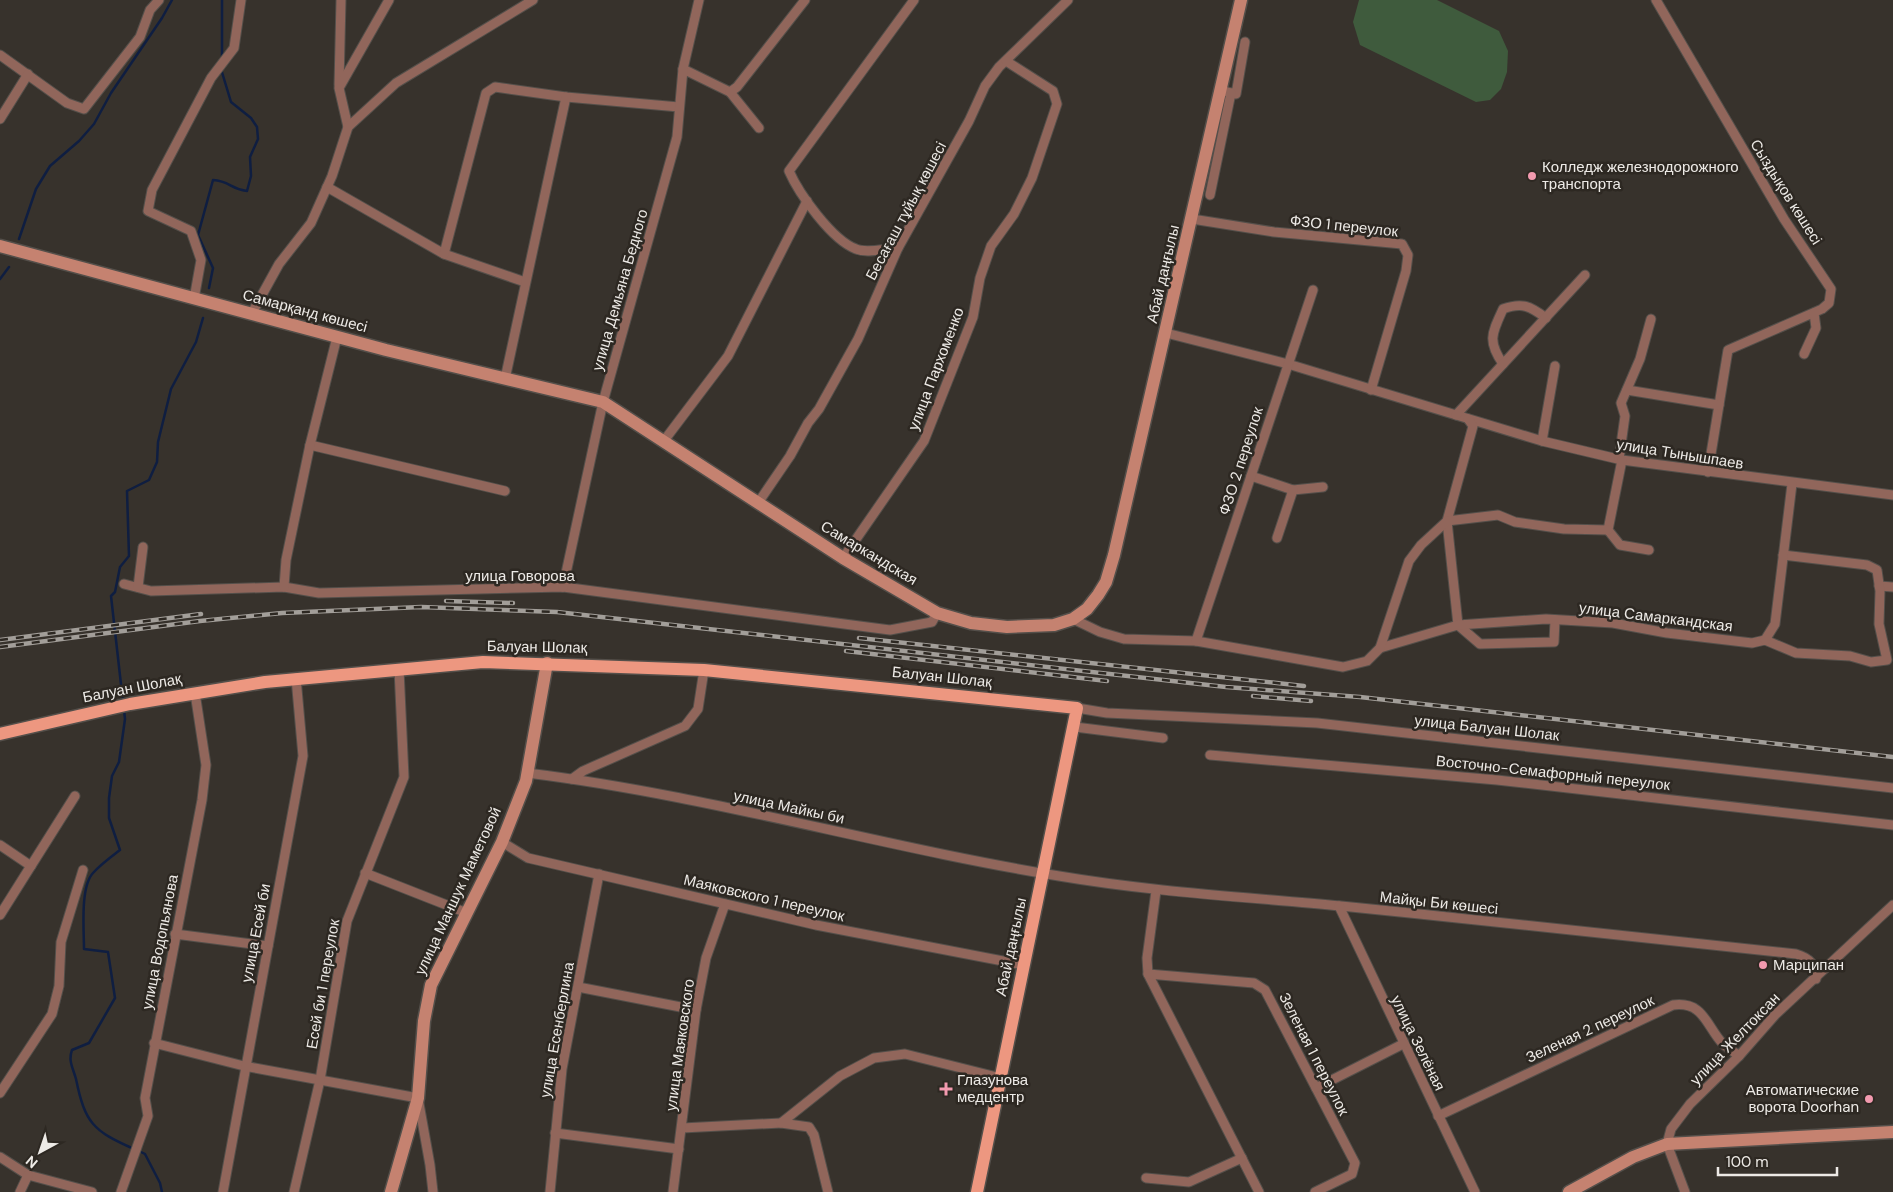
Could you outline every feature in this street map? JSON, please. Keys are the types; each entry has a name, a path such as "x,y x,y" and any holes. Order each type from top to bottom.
{"main road":[{"name":"Балуан Шолақ","path":"0,734 74,716 195,693 296,678 483,662 704,670 1077,708"},
{"name":"Абай даңғылы","path":"977,1192 1075,727 1077,708"}],"street":[{"path":"0,55 67,103 84,109 140,37 150,10 159,0"},
{"path":"194,299 201,260 191,231 148,211 152,190 156,181 211,78 234,48 241,0"},
{"path":"341,0 339,88 348,127"},
{"path":"339,88 389,0"},
{"path":"252,313 279,264 311,223 332,176 348,127 396,82 533,0"},
{"name":"улица Демьяна Бедного","path":"563,587 603,402 677,137 678,107 683,68 699,0"},
{"path":"730,92 737,87 774,42 805,0"},
{"path":"898,248 882,248 868,252 856,249 830,228 807,201 792,176 790,167 914,0"},
{"name":"Бесағаш тұйық көшесі","path":"758,502 790,456 808,423 819,409 858,338 898,248 969,122 984,86 1006,61 1068,0"},
{"name":"Абай даңғылы","path":"1074,619 1098,596 1106,582 1114,555 1192,219 1226,92 1241,0"},
{"name":"Сыздықов көшесі","path":"1656,0 1784,219 1830,289 1829,303 1814,313 1728,350 1719,405"},
{"path":"1210,195 1226,92 1236,94 1245,42"},
{"name":"улица Пархоменко","path":"843,558 924,441 973,317 980,278 991,246 1014,214 1032,178 1046,140 1057,104 1053,91 1006,61"},
{"path":"683,68 730,92 760,128"},
{"path":"0,119 28,74"},
{"path":"444,254 486,93 494,87 566,97 678,107"},
{"path":"505,379 566,97"},
{"path":"327,186 444,254 525,282"},
{"path":"662,442 728,356 807,201"},
{"name":"ФЗО 1 переулок","path":"1192,219 1274,232 1402,244 1408,256 1406,271 1371,390"},
{"name":"Самарқанд көшесі","path":"0,246 337,337 603,402"},
{"path":"1456,415 1586,275"},
{"name":"ФЗО 2 переулок","path":"1196,641 1314,290"},
{"path":"1504,364 1494,351 1491,340 1503,309 1516,304 1533,309 1546,318"},
{"path":"1804,354 1816,328 1814,313"},
{"path":"1649,550 1620,545 1608,530 1621,460 1626,416 1621,403 1640,359 1651,319"},
{"path":"1166,333 1288,364 1468,418 1473,426 1448,521 1458,625 1480,644 1554,642 1556,620"},
{"path":"284,587 286,560 310,445 337,337"},
{"path":"1542,441 1556,366"},
{"path":"1626,390 1719,405 1708,472"},
{"name":"Самаркандская","path":"603,402 843,558 937,613 971,623 1007,627 1054,624 1074,619"},
{"name":"улица Тынышпаев","path":"1468,418 1542,441 1621,460 1792,484 1893,495"},
{"path":"310,445 505,491"},
{"path":"1251,476 1293,490 1323,487"},
{"path":"1765,640 1775,624 1792,484"},
{"path":"1277,538 1293,490"},
{"path":"1380,648 1409,561 1420,545 1448,521 1498,515 1515,522 1564,529 1608,530"},
{"path":"138,587 143,547"},
{"path":"1784,555 1867,565 1877,570 1879,586 1893,587"},
{"name":"улица Говорова","path":"124,584 151,591 284,587 319,593 563,587 890,630 932,622 937,613"},
{"name":"улица Самаркандская","path":"1074,619 1100,632 1124,639 1196,641 1343,667 1367,661 1380,648 1458,625 1556,620 1613,623 1667,633 1752,643 1765,640 1796,653 1850,656 1871,662 1887,660 1879,624 1879,586"},
{"name":"улица Маншук Маметовой","path":"391,1192 418,1098 424,1021 431,985 502,842 527,774 547,663"},
{"name":"Есей би 1 переулок","path":"294,1192 320,1080 347,921 404,777 399,669"},
{"path":"572,779 583,771 685,726 698,709 704,670"},
{"name":"улица Есей би","path":"223,1192 244,1066 303,756 296,678"},
{"name":"улица Водопьянова","path":"120,1192 148,1116 144,1098 202,800 206,764 195,693"},
{"name":"улица Балуан Шолак","path":"1077,708 1107,713 1317,723 1893,788"},
{"path":"1075,727 1163,738"},
{"name":"Восточно-Семафорный переулок","path":"1210,755 1498,780 1893,825"},
{"name":"улица Майкы би","path":"527,774 572,779 767,816 1044,874"},
{"path":"0,915 75,796"},
{"name":"Маяковского 1 переулок","path":"502,842 528,858 816,925 1024,965"},
{"path":"0,845 31,866"},
{"path":"0,1093 52,1014 59,986 61,942 83,870"},
{"path":"365,873 467,913"},
{"name":"улица Есенберлина","path":"550,1192 562,1069 599,874"},
{"name":"Майқы Би көшесі","path":"1044,874 1156,891 1339,906 1796,954 1811,962 1816,970 1816,979"},
{"path":"1156,891 1147,958 1148,974 1259,1192"},
{"name":"улица Маяковского","path":"673,1192 696,1010 706,958 725,904"},
{"name":"улица Желтоксан","path":"1666,1144 1671,1129 1690,1104 1739,1056 1775,1015 1816,979 1893,905"},
{"name":"улица Зелёная","path":"1339,906 1475,1192"},
{"path":"175,934 268,946"},
{"name":"Зеленая 1 переулок","path":"1148,974 1260,985 1265,990 1355,1166 1352,1174 1317,1192"},
{"path":"578,987 696,1010"},
{"name":"Зеленая 2 переулок","path":"1438,1116 1673,1005 1684,1003 1699,1010 1722,1043 1739,1056"},
{"path":"154,1043 244,1066 418,1098 433,1192"},
{"path":"1316,1088 1403,1044"},
{"path":"781,1123 840,1076 874,1058 905,1054 1001,1078"},
{"path":"682,1128 781,1123 809,1127 814,1135 828,1192"},
{"path":"1569,1192 1633,1157 1666,1144 1893,1132"},
{"path":"555,1133 679,1149"},
{"path":"1666,1144 1685,1192"},
{"path":"0,1157 28,1175 92,1192"},
{"path":"1146,1178 1189,1182 1242,1158"},
{"path":"20,1192 28,1175"}],"green space":[{"path":"1359,0 1437,0 1499,31 1508,51 1507,72 1501,89 1490,100 1476,102 1360,45 1353,22"}],"waterway":[{"path":"19,239 36,189 50,166 79,141 94,124 111,93 162,18 172,0"},
{"path":"222,0 222,59"},
{"path":"209,288 213,268 198,235 213,180 247,191 251,176 250,157 258,139 257,127 251,118 231,102 221,69"},
{"path":"0,279 9,267"},
{"path":"123,702 111,596 115,592 120,567 129,556 127,491 149,480 157,462 158,442 171,389 196,342 203,318"},
{"path":"124,710 125,719 119,762 112,776 109,798 109,818 120,850 93,873 86,888 84,898 84,949 108,952 115,998 89,1043 72,1050 71,1064 87,1116 100,1131 134,1149"},
{"path":"139,1151 145,1154 160,1183 162,1192"}],"railway":[{"path":"446,601 513,603"},
{"path":"0,647 200,621 282,613 421,607 557,612 1226,687 1360,697 1893,757"},
{"path":"0,640 201,614"},
{"path":"859,638 1304,686"},
{"path":"846,651 1107,681"},
{"path":"1253,696 1311,701"}],"place":[{"name":"Колледж железнодорожного транспорта","path":"1532,176"},
{"name":"Марципан","path":"1763,965"},
{"name":"Глазунова медцентр","path":"946,1089"},
{"name":"Автоматические ворота Doorhan","path":"1869,1099"}]}
